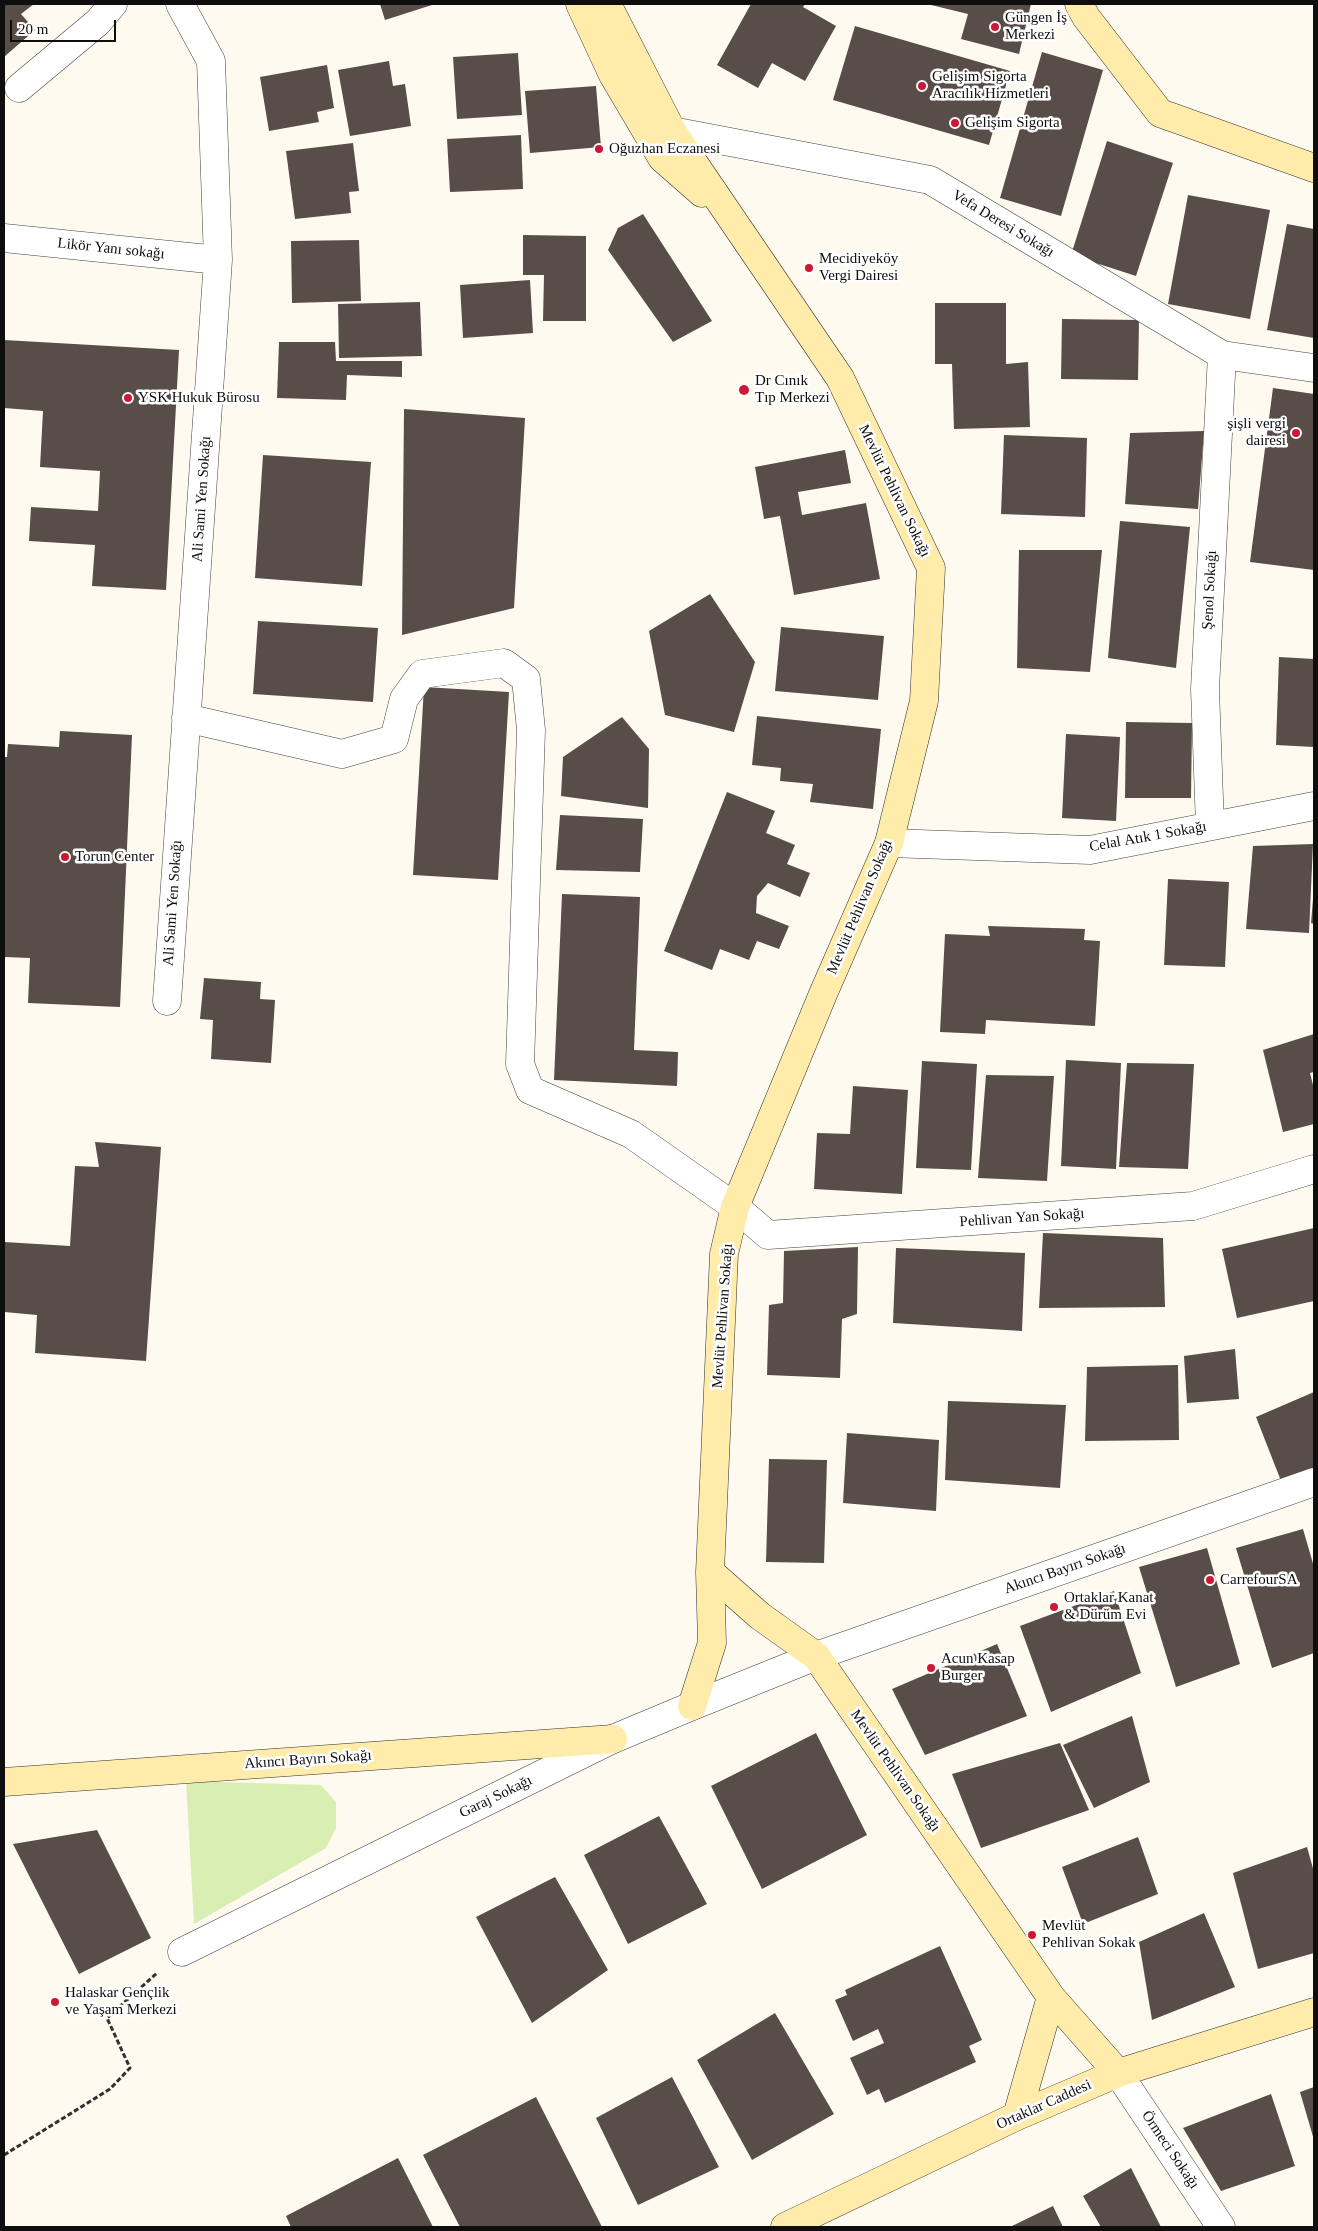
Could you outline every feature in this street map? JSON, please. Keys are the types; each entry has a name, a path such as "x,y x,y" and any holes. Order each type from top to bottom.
{"street":[{"path":"19,88 98,22 113,4"},
{"name":"Ali Sami Yen Sokağı","path":"167,1000 218,260 211,61 180,4"},
{"name":"Mevlüt Pehlivan Sokağı","path":"580,4 613,75 662,158 733,221"},
{"name":"Mevlüt Pehlivan Sokağı","path":"607,4 672,132 840,378 931,568 924,701 889,844 823,994 735,1208 724,1254 710,1572 712,1643 692,1706"},
{"path":"1079,4 1086,16 1160,112 1314,168"},
{"name":"Vefa Deresi Sokağı","path":"672,132 930,180 1222,355 1314,368"},
{"name":"Likör Yanı sokağı","path":"4,238 218,260"},
{"name":"Şenol Sokağı","path":"1210,826 1204,689 1222,355"},
{"name":"Pehlivan Yan Sokağı","path":"186,718 342,754 394,739 404,699 422,674 504,664 526,679 531,730 520,1064 530,1090 631,1134 735,1208 768,1235 1193,1206 1314,1169"},
{"name":"Celal Atık 1 Sokağı","path":"889,844 1090,850 1314,806"},
{"name":"Akıncı Bayırı Sokağı","path":"816,1656 1314,1482"},
{"name":"Mevlüt Pehlivan Sokağı","path":"710,1572 760,1616 816,1656 1051,1997 1118,2073"},
{"name":"Garaj Sokağı","path":"182,1952 613,1739 816,1656"},
{"name":"Akıncı Bayırı Sokağı","path":"4,1782 613,1739"},
{"path":"1017,2116 1051,1997"},
{"name":"Ortaklar Caddesi","path":"785,2227 1017,2116 1118,2073 1314,2012"},
{"name":"Örmeci Sokağı","path":"1118,2073 1222,2227"}],"path":[{"path":"4,2155 110,2089 130,2068 107,2018 182,1952"}],"green space":[{"path":"186,1781 321,1785 336,1802 336,1828 326,1848 194,1924"}],"building":[{"path":"4,4 34,4 21,14 35,30 4,57"},
{"path":"380,4 435,4 385,20"},
{"path":"751,4 805,4 803,7 836,26 805,81 772,63 758,88 717,65"},
{"name":"Güngen İş Merkezi","path":"927,4 1031,4 1019,54 961,39 968,14"},
{"name":"Gelişim Sigorta Aracılık Hizmetleri","path":"855,26 1010,71 989,145 833,100"},
{"path":"1042,52 1103,70 1061,216 1000,198"},
{"path":"518,53 522,115 457,119 453,57"},
{"path":"389,61 393,86 405,84 411,126 350,136 338,70"},
{"path":"327,65 334,108 317,112 319,122 269,131 260,77"},
{"path":"596,86 601,147 530,153 525,91"},
{"path":"521,135 523,189 450,192 447,139"},
{"path":"1107,141 1173,163 1136,276 1071,255"},
{"path":"353,143 359,191 349,192 351,213 295,219 286,151"},
{"path":"1188,195 1270,210 1250,319 1168,304"},
{"path":"643,214 712,321 673,342 608,250 618,228"},
{"path":"1287,224 1314,229 1314,338 1267,330"},
{"path":"523,235 586,236 586,321 543,321 544,275 523,275"},
{"path":"359,240 361,301 292,303 291,241"},
{"path":"530,280 533,333 463,338 460,285"},
{"path":"420,302 422,356 339,358 338,304"},
{"path":"935,303 1006,303 1006,364 1028,362 1030,427 954,429 952,364 935,364"},
{"path":"1062,319 1139,320 1138,380 1061,379"},
{"path":"4,340 179,350 166,590 92,586 95,545 29,541 31,507 98,511 100,471 40,467 43,411 4,408"},
{"path":"279,342 335,342 336,361 402,361 402,377 347,375 346,400 277,398"},
{"path":"1273,388 1314,394 1314,570 1250,562"},
{"path":"404,409 525,418 514,608 402,635"},
{"path":"1204,431 1198,509 1125,504 1130,433"},
{"path":"1004,435 1087,438 1085,517 1001,514"},
{"path":"845,450 851,483 798,492 802,515 866,503 880,579 794,595 780,516 764,519 755,467"},
{"path":"263,455 371,462 362,586 255,578"},
{"path":"1120,521 1190,527 1176,668 1108,658"},
{"path":"1019,550 1102,550 1090,672 1017,668"},
{"path":"710,594 755,662 734,732 665,715 649,631"},
{"path":"258,621 378,628 373,702 253,694"},
{"path":"781,627 884,636 878,700 775,691"},
{"path":"1279,657 1314,659 1314,747 1276,745"},
{"path":"424,687 509,692 498,880 413,875"},
{"path":"757,716 881,729 873,809 810,802 813,784 780,781 781,768 752,765"},
{"path":"622,717 649,749 648,808 561,796 563,757"},
{"path":"1126,722 1192,723 1191,798 1125,798"},
{"name":"Torun Center","path":"60,731 132,735 120,1007 28,1003 30,958 4,957 4,757 7,757 8,744 59,747"},
{"path":"1066,734 1120,737 1116,821 1062,818"},
{"path":"727,792 775,811 766,833 795,845 787,864 810,873 800,897 768,883 757,896 756,913 789,926 779,949 757,941 749,960 720,949 712,970 664,951"},
{"path":"560,815 643,819 640,872 556,870"},
{"path":"1313,844 1309,933 1246,929 1253,846"},
{"path":"1168,879 1229,882 1225,967 1164,965"},
{"path":"562,894 640,897 634,1050 678,1052 677,1086 554,1080"},
{"path":"1314,899 1314,924 1311,923"},
{"path":"988,926 1085,929 1084,940 1100,941 1095,1026 986,1020 985,1034 940,1032 945,934 990,936"},
{"path":"204,978 261,982 260,999 275,1000 271,1063 211,1059 213,1020 200,1019"},
{"path":"1314,1034 1314,1072 1310,1073 1314,1089 1314,1124 1283,1132 1263,1050"},
{"path":"1066,1060 1121,1063 1116,1169 1061,1166"},
{"path":"922,1061 977,1064 971,1170 916,1168"},
{"path":"1127,1063 1194,1064 1188,1169 1119,1167"},
{"path":"986,1075 1054,1076 1047,1181 978,1178"},
{"path":"853,1086 908,1090 902,1194 814,1189 817,1133 850,1134"},
{"path":"95,1142 161,1147 146,1361 35,1353 37,1315 4,1312 4,1242 70,1246 75,1166 99,1167"},
{"path":"1314,1228 1314,1301 1237,1318 1222,1249"},
{"path":"1043,1233 1163,1238 1165,1307 1039,1308"},
{"path":"858,1247 857,1314 842,1319 840,1378 767,1375 769,1305 783,1303 784,1251"},
{"path":"896,1248 1025,1253 1022,1331 893,1323"},
{"path":"1235,1349 1239,1399 1187,1403 1184,1356"},
{"path":"1178,1365 1179,1440 1085,1441 1087,1367"},
{"path":"1314,1392 1314,1472 1283,1486 1256,1417"},
{"path":"948,1401 1066,1405 1060,1488 945,1480"},
{"path":"847,1433 939,1440 936,1511 843,1503"},
{"path":"769,1459 827,1460 824,1563 766,1562"},
{"path":"1303,1529 1314,1567 1314,1653 1272,1668 1236,1548"},
{"path":"1207,1548 1240,1664 1176,1687 1139,1567"},
{"path":"1114,1591 1141,1673 1051,1712 1020,1626"},
{"path":"997,1644 1027,1716 925,1755 892,1689"},
{"path":"1132,1716 1150,1782 1094,1808 1063,1745"},
{"path":"816,1733 867,1835 762,1889 711,1786"},
{"path":"1060,1743 1089,1810 981,1848 952,1774"},
{"path":"659,1816 707,1904 628,1944 584,1855"},
{"path":"97,1830 151,1938 79,1974 13,1844"},
{"path":"1138,1837 1158,1894 1083,1924 1062,1867"},
{"path":"1307,1847 1314,1872 1314,1953 1258,1969 1233,1873"},
{"path":"555,1877 608,1970 532,2023 476,1917"},
{"path":"1204,1913 1235,1987 1152,2020 1139,1942"},
{"path":"940,1946 982,2040 969,2046 976,2062 885,2103 879,2089 867,2095 850,2058 884,2043 878,2029 853,2041 835,2000 847,1995 845,1990"},
{"path":"775,2013 834,2114 752,2160 697,2060"},
{"path":"672,2077 719,2167 638,2205 596,2118"},
{"path":"1314,2087 1314,2140 1300,2092"},
{"path":"1271,2094 1295,2166 1221,2191 1183,2128"},
{"path":"536,2097 602,2227 460,2227 423,2155"},
{"path":"398,2158 433,2227 291,2227 286,2216"},
{"path":"1131,2168 1161,2227 1101,2227 1083,2196"},
{"path":"1053,2206 1063,2227 1010,2227"}],"place":[{"name":"Güngen İş Merkezi","path":"995,27"},
{"name":"Gelişim Sigorta Aracılık Hizmetleri","path":"922,86"},
{"name":"Gelişim Sigorta","path":"955,123"},
{"name":"Oğuzhan Eczanesi","path":"599,149"},
{"name":"Mecidiyeköy Vergi Dairesi","path":"809,268"},
{"name":"Dr Cınık Tıp Merkezi","path":"744,390"},
{"name":"YSK Hukuk Bürosu","path":"128,398"},
{"name":"şişli vergi dairesi","path":"1296,433"},
{"name":"Torun Center","path":"65,857"},
{"name":"CarrefourSA","path":"1210,1580"},
{"name":"Ortaklar Kanat & Dürüm Evi","path":"1054,1607"},
{"name":"Acun Kasap Burger","path":"931,1668"},
{"name":"Mevlüt Pehlivan Sokak","path":"1032,1935"},
{"name":"Halaskar Gençlik ve Yaşam Merkezi","path":"55,2002"}]}
